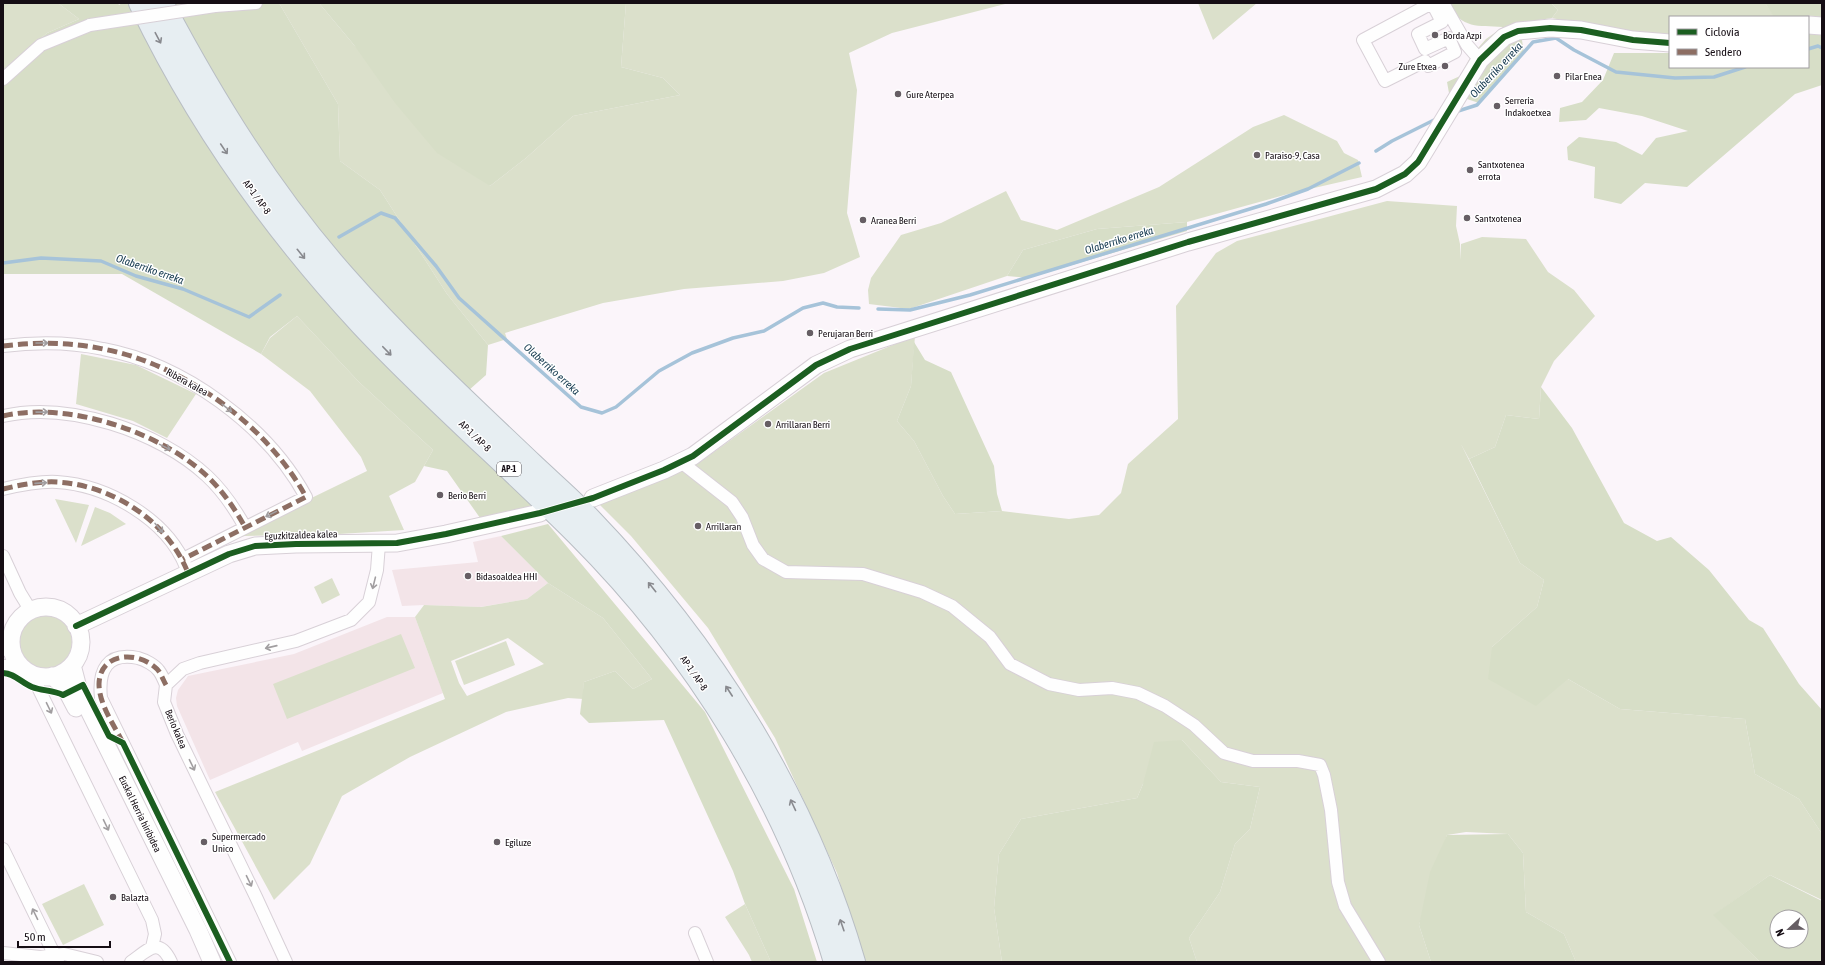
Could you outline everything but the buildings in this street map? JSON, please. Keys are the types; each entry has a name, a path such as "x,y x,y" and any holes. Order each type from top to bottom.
{"highway":[{"name":"AP-1 / AP-8","path":"140,3 178,74 215,136 269,213 328,287 392,357 592,549 660,625 729,726 769,797 802,871 835,962"},
{"name":"AP-1 / AP-8","path":"162,3 206,85 284,202 317,245 374,310 406,343 586,515 644,578 698,646 745,716 785,788 819,863 854,962"}],"street":[{"path":"3,79 41,45 90,25 214,6 256,3"},
{"path":"1432,3 1442,22 1418,34 1425,50 1449,38 1455,52 1428,66 1425,61 1386,81 1363,40 1432,3"},
{"path":"1443,3 1466,45 1480,60"},
{"path":"1809,25 1822,26"},
{"path":"593,498 681,462 732,429 816,366 850,349 1194,241 1376,189 1405,174 1418,162 1439,125 1480,60 1504,37 1523,30 1550,28 1581,30 1633,40 1669,43"},
{"name":"Ribera kalea","path":"3,346 27,343 59,343 104,349 142,360 177,375 213,396 249,425 282,459 306,497 245,526"},
{"path":"3,416 18,412 58,412 90,417 134,431 177,452 207,476 234,508 245,526 186,566 153,522 134,508 95,488 57,482 22,484 3,489"},
{"path":"681,462 732,502 742,517 753,545 763,559 786,572 863,574 922,592 952,606 990,637 1010,664 1049,684 1079,690 1112,688 1138,693 1165,706 1194,724 1224,753 1253,761 1298,760 1320,765 1324,774 1331,810 1338,882 1345,906 1379,962"},
{"name":"Eguzkitzaldea kalea","path":"76,626 186,566 255,546 311,543 398,543 540,513"},
{"path":"230,962 101,698 99,683 103,669 112,660 125,656 145,660 158,670 166,685 183,669 200,662 296,641 351,620 369,602 377,570 379,544"},
{"path":"3,556 20,593 31,611"},
{"path":"38,608 53,608 66,614 76,626 81,642 80,650 72,665 60,674 41,677 26,669 15,658 7,646 17,623 31,611 38,608"},
{"name":"Euskal Herria hiribidea","path":"72,665 78,688 212,962"},
{"path":"3,666 26,669"},
{"path":"26,669 152,920 155,934 152,947 131,962"},
{"name":"Euskal Herria hiribidea","path":"52,676 61,683 68,692 201,962"},
{"name":"Berio kalea","path":"166,685 164,702 177,734 286,962"},
{"path":"3,849 56,959"},
{"path":"695,933 707,962"},
{"path":"152,947 161,948 165,951 171,962"},
{"path":"3,953 56,959 64,954 97,962"}],"shaded area":[{"name":"Bidasoaldea HHI","path":"501,536 548,583 527,599 480,607 424,605 402,606 392,570 478,562 473,542"},
{"path":"387,617 415,617 443,693 302,751 298,742 210,780 177,706 176,698 178,690 188,676 294,654"}],"green space":[{"path":"3,3 58,3 79,19 47,33 3,70"},
{"path":"58,3 118,3 119,5 122,3 279,3 338,104 340,161 380,190 447,294 488,345 486,375 460,398 542,508 485,525 447,471 424,466 433,450 359,382 297,316 270,337 261,354 122,274 3,274 3,70 47,33 79,19"},
{"path":"279,3 319,3 354,45 490,186 526,158 573,116 680,95 663,78 621,67 626,3 1009,3 892,33 849,53 857,90 847,213 860,257 824,273 783,281 684,289 603,303 505,333 507,339 488,345 447,294 380,190 340,161 338,104"},
{"path":"319,3 626,3 621,67 663,78 680,95 573,116 526,158 490,186 437,153 395,103 354,45"},
{"path":"1198,3 1257,3 1213,40"},
{"path":"1447,3 1551,3 1558,10 1552,18 1519,23 1524,52 1479,103 1449,93 1447,82 1460,76 1471,56 1486,39 1503,27 1478,26 1465,22 1453,12"},
{"path":"1551,3 1765,3 1774,16 1669,16 1669,36 1598,28 1552,18 1558,10"},
{"path":"1765,3 1822,3 1822,85 1795,94 1687,187 1645,183 1621,204 1594,198 1595,167 1568,160 1567,147 1579,137 1616,142 1642,155 1656,138 1688,131 1642,116 1599,108 1586,120 1559,122 1560,108 1582,102 1603,80 1614,53 1669,53 1669,68 1809,68 1809,16 1773,16"},
{"path":"1284,115 1337,141 1344,153 1358,160 1362,177 1288,194 1187,222 1097,229 1023,250 1007,276 909,309 869,304 868,290 871,278 901,235 941,223 1006,191 1021,220 1057,230 1159,187 1253,127"},
{"path":"1387,201 1457,206 1456,226 1460,244 1460,260 1461,244 1482,237 1526,239 1548,272 1574,290 1595,316 1554,361 1541,387 1539,419 1506,415 1495,447 1469,459 1461,444 1520,563 1544,580 1537,607 1492,647 1568,679 1620,709 1745,719 1755,774 1799,799 1822,834 1822,900 1770,875 1714,915 1760,962 1576,962 1564,934 1526,912 1523,853 1508,834 1466,832 1447,835 1419,925 1431,962 1197,962 1189,938 1220,892 1235,844 1250,829 1260,787 1221,782 1182,740 1143,784 1137,798 1021,819 999,854 994,908 1002,962 864,962 837,873 775,738 708,628 631,536 593,498 700,462 824,373 915,336 911,386 897,421 914,441 943,496 955,514 1002,511 1069,519 1099,515 1121,493 1128,464 1178,419 1176,306 1216,253 1237,241"},
{"path":"1187,222 1187,231 1028,278 1007,276 1023,250 1097,229"},
{"path":"297,316 359,382 433,450 415,482 389,496 404,530 339,534 245,536 225,540 367,471 361,457 310,391 261,354 270,338"},
{"path":"914,342 925,360 951,372 994,466 997,494 1002,511 955,514 943,496 914,441 897,421 911,386"},
{"path":"81,354 136,365 196,394 167,438 133,421 76,404"},
{"path":"1541,387 1572,428 1624,523 1657,541 1671,537 1709,570 1749,620 1763,628 1799,684 1822,710 1822,834 1799,799 1755,774 1745,719 1620,709 1568,679 1536,706 1488,679 1492,647 1537,607 1544,580 1520,563 1469,459 1495,447 1506,415 1539,419"},
{"path":"55,499 89,505 76,543"},
{"path":"95,507 110,513 126,524 81,546"},
{"path":"548,524 705,712 794,889 817,962 771,962 745,904 733,871 664,720 589,723 580,714 584,682 615,671 633,689 652,679 603,618 548,583 501,536"},
{"path":"332,578 340,595 322,604 314,587"},
{"path":"548,583 603,618 652,679 633,689 615,671 584,682 583,699 568,698 506,712 410,757 342,796 310,864 274,900 215,792 445,699 415,617 424,605 481,607 527,599","holes":["508,638 544,664 467,696 459,683 451,661"]},
{"path":"45,615 55,617 64,623 70,632 72,642 70,652 64,661 55,667 45,669 35,667 26,661 20,652 18,642 20,632 26,623 35,617"},
{"path":"401,634 415,668 287,719 273,684"},
{"path":"506,641 515,665 464,685 455,661"},
{"path":"1182,740 1221,782 1260,787 1250,829 1235,844 1220,892 1189,938 1197,962 1002,962 994,908 999,854 1021,819 1137,798 1143,784 1154,742"},
{"path":"1508,834 1523,853 1526,912 1564,934 1576,962 1431,962 1419,925 1430,872 1447,835"},
{"path":"1770,875 1822,901 1822,962 1760,962 1713,915"},
{"path":"84,884 104,925 63,945 42,904"},
{"path":"745,904 771,962 752,962 725,917"}],"waterway":[{"name":"Olaberriko erreka","path":"1455,112 1477,105 1533,42 1556,38 1574,50 1616,72 1675,78 1714,77 1742,68"},
{"name":"Olaberriko erreka","path":"1809,49 1818,46 1822,48"},
{"name":"Olaberriko erreka","path":"1376,151 1392,141 1438,118"},
{"name":"Olaberriko erreka","path":"878,309 910,310 970,295 1266,204 1308,189 1359,163"},
{"name":"Olaberriko erreka","path":"339,237 381,213 395,218 436,266 459,298 581,407 602,413 616,407 659,371 692,353 733,338 764,331 803,308 823,303 837,307 859,308"},
{"name":"Olaberriko erreka","path":"3,263 41,258 101,261 136,276 183,289 249,317 280,295"}],"marked path":[{"path":"3,346 40,343 91,347 133,357 163,368 192,383 220,402 246,422 269,446 289,471 306,497 183,559"},
{"path":"3,416 28,412 55,413 83,417 138,433 187,460 207,476 228,500 245,527"},
{"path":"3,489 36,483 57,482 98,490 117,498 136,509 167,537 179,554 188,573"},
{"path":"123,743 101,699 99,684 101,673 106,665 113,660 122,657 140,659 157,669 166,685"}],"cycle path":[{"path":"76,626 229,554 255,546 397,543 446,534 540,513 593,498 664,470 693,456 816,365 850,349 1188,242 1376,189 1405,174 1418,162 1480,60 1504,37 1518,31 1550,28 1581,30 1633,40 1669,43"},
{"path":"3,673 14,676 32,687 63,695 83,685 109,736 123,743 230,962"}],"place":[{"name":"Borda Azpi","path":"1435,35"},
{"name":"Zure Etxea","path":"1445,66"},
{"name":"Pilar Enea","path":"1557,76"},
{"name":"Gure Aterpea","path":"898,94"},
{"name":"Serrería Indakoetxea","path":"1497,106"},
{"name":"Paraiso-9, Casa","path":"1257,155"},
{"name":"Santxotenea errota","path":"1470,170"},
{"name":"Santxotenea","path":"1467,218"},
{"name":"Aranea Berri","path":"863,220"},
{"name":"Perujaran Berri","path":"810,333"},
{"name":"Arrillaran Berri","path":"768,424"},
{"name":"Berio Berri","path":"440,495"},
{"name":"Arrillaran","path":"698,526"},
{"name":"Bidasoaldea HHI","path":"468,576"},
{"name":"Supermercado Unico","path":"204,842"},
{"name":"Egiluze","path":"497,842"},
{"name":"Balazta","path":"113,897"}]}
